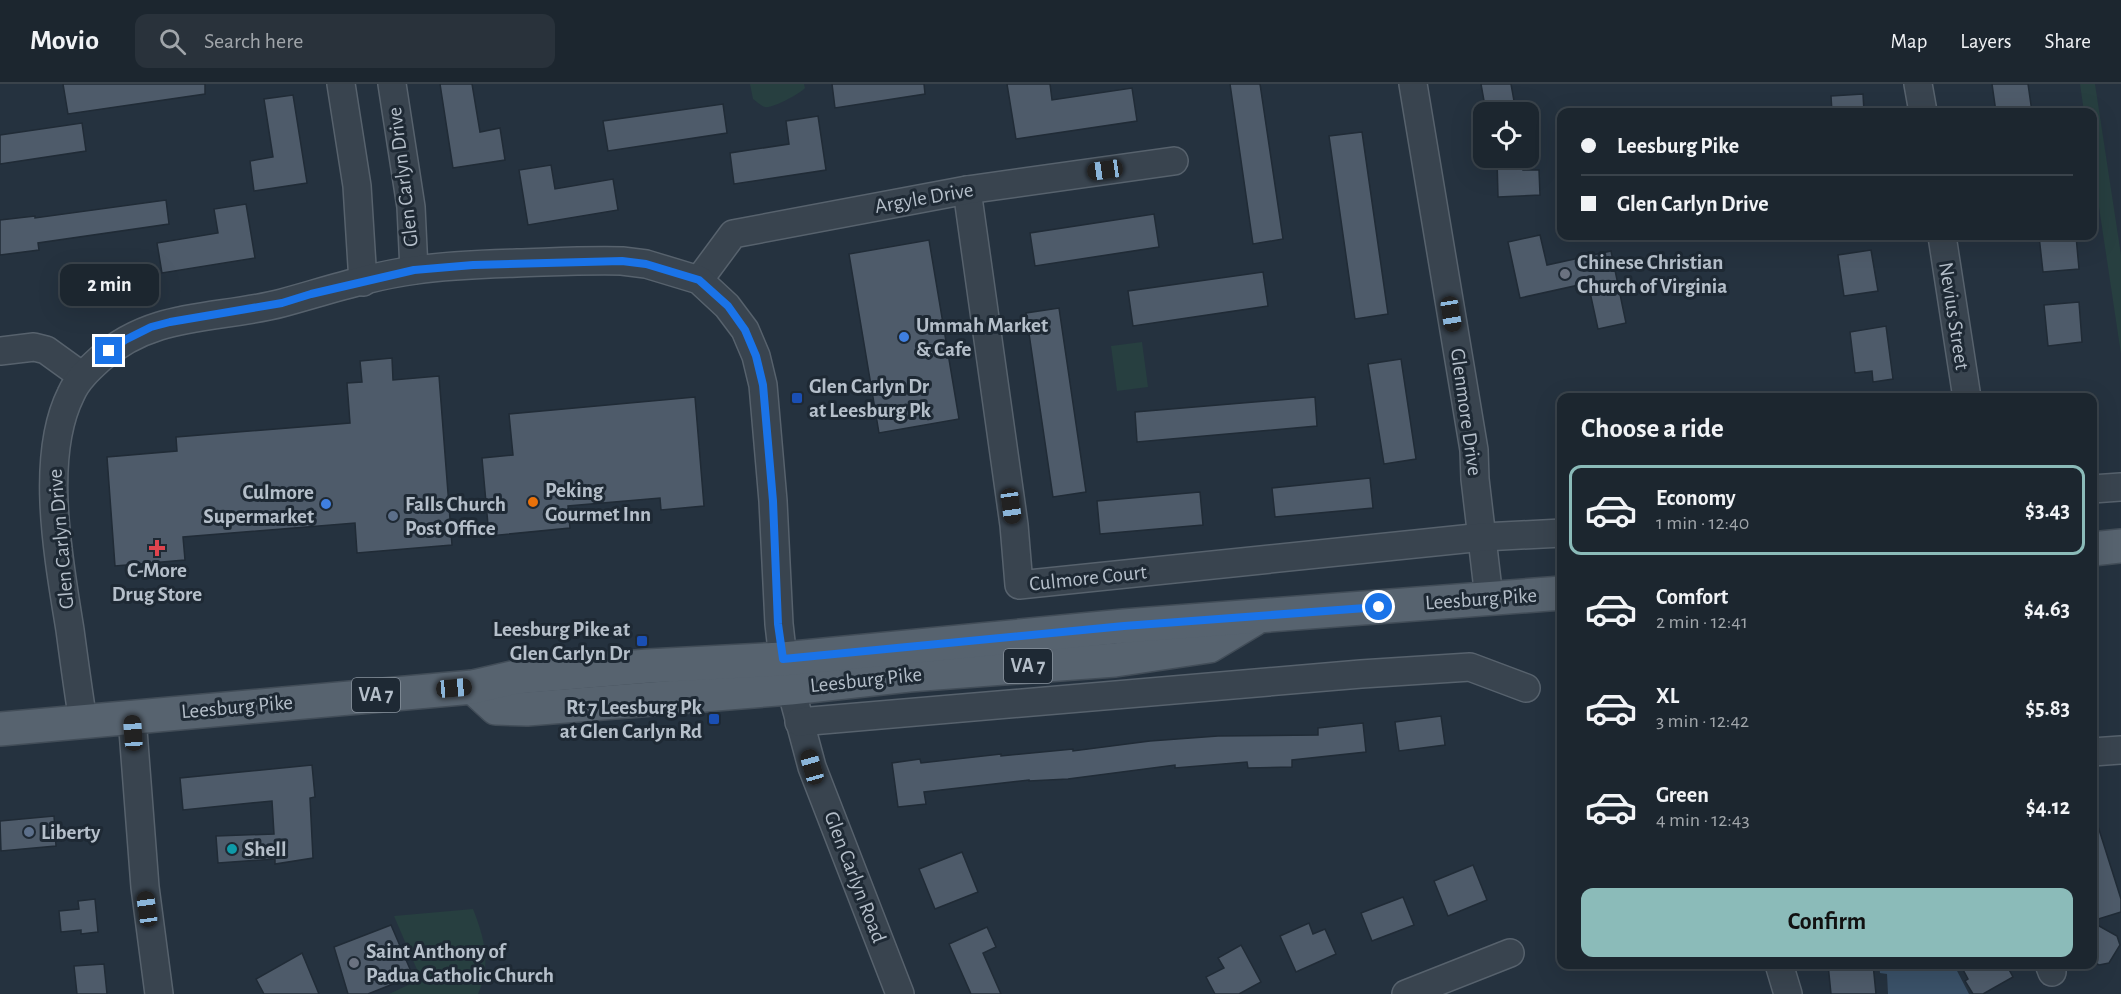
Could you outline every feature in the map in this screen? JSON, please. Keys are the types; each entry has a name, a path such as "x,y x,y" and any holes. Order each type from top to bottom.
{"main road":[{"path":"2097,548 2121,546"},
{"name":"Leesburg Pike","path":"0,729 473,687 516,676 648,666 787,674 1124,626 1557,593"}],"street":[{"path":"341,84 357,186 363,282"},
{"name":"Glen Carlyn Drive","path":"392,84 411,207 414,270"},
{"name":"Glenmore Drive","path":"1413,84 1474,450 1489,598"},
{"path":"1918,84 1922,108"},
{"name":"Argyle Drive","path":"699,280 734,234 967,189 1174,161"},
{"name":"Culmore Court","path":"967,189 1014,525 1019,585 1483,537"},
{"name":"Nevius Street","path":"1943,240 1966,393"},
{"name":"Glen Carlyn Drive","path":"83,721 59,566 54,465 61,420 71,393 82,376 109,351 151,327 282,303 414,270 473,265 622,261 646,264 699,280"},
{"name":"Glen Carlyn Road","path":"699,280 728,306 745,330 756,356 763,385 773,501 778,624 787,674 812,767 900,994"},
{"path":"0,351 33,347 46,350 82,376"},
{"path":"2097,489 2121,487"},
{"path":"1483,537 1557,533"},
{"path":"799,722 1349,675 1470,667 1527,688"},
{"path":"132,717 145,887 159,994"},
{"path":"2097,752 2121,750"},
{"path":"1406,994 1510,953"},
{"path":"1780,969 1788,994"}],"green space":[{"path":"750,84 804,84 805,88 774,106 765,107 753,99"},
{"path":"2080,84 2095,84 2121,255 2121,354 2097,194 2097,108 2083,108"},
{"path":"1142,342 1148,387 1117,391 1111,346"},
{"path":"473,909 485,951 485,972 478,994 389,994 421,979 394,916"}],"water":[{"path":"1880,969 1956,969 1969,994 1888,994 1887,974 1880,973"}],"building":[{"path":"63,84 205,84 205,94 68,114"},
{"path":"440,84 472,84 480,132 500,128 505,160 453,168"},
{"path":"832,84 924,84 925,94 835,108"},
{"path":"1007,84 1050,84 1052,100 1132,88 1137,121 1016,139"},
{"path":"1230,84 1260,84 1283,239 1253,244"},
{"path":"1481,84 1511,84 1514,102 1484,102"},
{"path":"1992,84 2028,84 2031,108 1995,108"},
{"path":"1863,94 1864,108 1832,108 1831,96"},
{"path":"293,95 307,183 254,191 250,161 273,157 264,99"},
{"path":"723,104 727,133 608,151 603,121"},
{"path":"818,116 826,170 734,184 730,153 789,144 786,121"},
{"path":"82,123 86,151 0,164 0,135"},
{"path":"1362,132 1388,314 1355,319 1329,136"},
{"path":"551,165 555,189 613,179 618,210 528,225 519,170"},
{"path":"1497,168 1539,170 1540,195 1498,197"},
{"path":"166,200 169,224 38,243 39,250 0,255 0,220 35,216 35,218"},
{"path":"246,204 255,258 162,273 157,243 218,233 214,209"},
{"path":"1154,214 1159,247 1035,266 1030,233"},
{"name":"Chinese Christian Church of Virginia","path":"1540,235 1547,265 1611,251 1626,323 1598,329 1588,283 1520,298 1508,242"},
{"name":"Ummah Market & Cafe","path":"929,240 959,419 879,433 849,254"},
{"path":"2039,240 2076,240 2079,269 2043,272"},
{"path":"1871,250 1878,291 1844,296 1838,255"},
{"path":"1263,272 1268,306 1133,326 1128,291"},
{"path":"2079,302 2082,342 2048,346 2044,305"},
{"path":"1059,308 1086,492 1053,497 1026,313"},
{"path":"1886,326 1893,379 1873,382 1872,371 1855,373 1850,332"},
{"path":"392,358 393,380 439,376 452,545 357,553 355,523 183,537 185,560 115,566 107,457 177,451 176,437 350,423 347,383 362,382 360,361"},
{"path":"1401,359 1416,459 1384,464 1368,364"},
{"path":"695,397 704,506 661,510 660,498 568,506 570,528 489,536 482,458 513,455 509,414"},
{"path":"1315,397 1317,426 1137,442 1135,412"},
{"path":"1370,478 1373,508 1275,517 1272,488"},
{"path":"1200,492 1203,525 1100,534 1097,501"},
{"path":"1441,716 1445,745 1399,751 1395,722"},
{"path":"1363,723 1366,752 1292,760 1292,767 1248,768 1247,762 1175,768 1175,765 1068,779 1029,780 924,792 926,804 898,807 892,763 920,759 921,763 1001,754 1001,756 1073,749 1073,751 1150,741 1218,736 1318,735 1318,728"},
{"path":"312,765 315,797 310,798 313,858 275,864 275,859 218,863 216,836 274,834 272,801 183,810 180,778"},
{"path":"54,816 56,846 1,851 0,821"},
{"path":"2097,823 2121,899 2121,912 2097,919"},
{"path":"962,852 978,892 935,909 919,869"},
{"path":"1473,865 1487,900 1448,916 1434,881"},
{"path":"1403,897 1414,925 1372,941 1361,913"},
{"path":"95,899 98,932 81,934 81,930 61,932 59,911 79,909 78,901"},
{"path":"1309,923 1313,934 1325,929 1336,954 1296,972 1280,936"},
{"path":"391,925 413,976 368,994 348,994 334,947"},
{"path":"2097,925 2117,936 2120,945 2109,963 2097,964"},
{"path":"987,927 996,947 983,953 1001,994 971,994 949,944"},
{"path":"1241,945 1261,982 1239,994 1215,994 1206,977 1224,968 1218,958"},
{"path":"302,953 319,994 264,994 256,979"},
{"path":"104,964 107,994 77,994 74,966"},
{"path":"1828,969 1874,969 1876,994 1831,994"},
{"path":"1963,969 2009,969 2013,977 1983,994 1973,994 1965,981 1968,979"}],"place":[{"name":"Chinese Christian Church of Virginia","path":"1565,274"},
{"name":"Ummah Market & Cafe","path":"904,337"},
{"name":"Glen Carlyn Dr at Leesburg Pk","path":"797,398"},
{"name":"Peking Gourmet Inn","path":"533,502"},
{"name":"Culmore Supermarket","path":"326,504"},
{"name":"Falls Church Post Office","path":"393,516"},
{"name":"C-More Drug Store","path":"157,548"},
{"name":"Leesburg Pike at Glen Carlyn Dr","path":"642,641"},
{"name":"Rt 7 Leesburg Pk at Glen Carlyn Rd","path":"714,719"},
{"name":"Liberty","path":"29,832"},
{"name":"Shell","path":"232,849"},
{"name":"Saint Anthony of Padua Catholic Church","path":"354,963"}],"route":[{"path":"109,351 151,327 282,303 414,270 447,266 597,260 646,264 699,280 713,291 728,306 745,330 756,356 763,385 773,501 778,624 783,659 979,642 1124,626 1379,607"}]}
